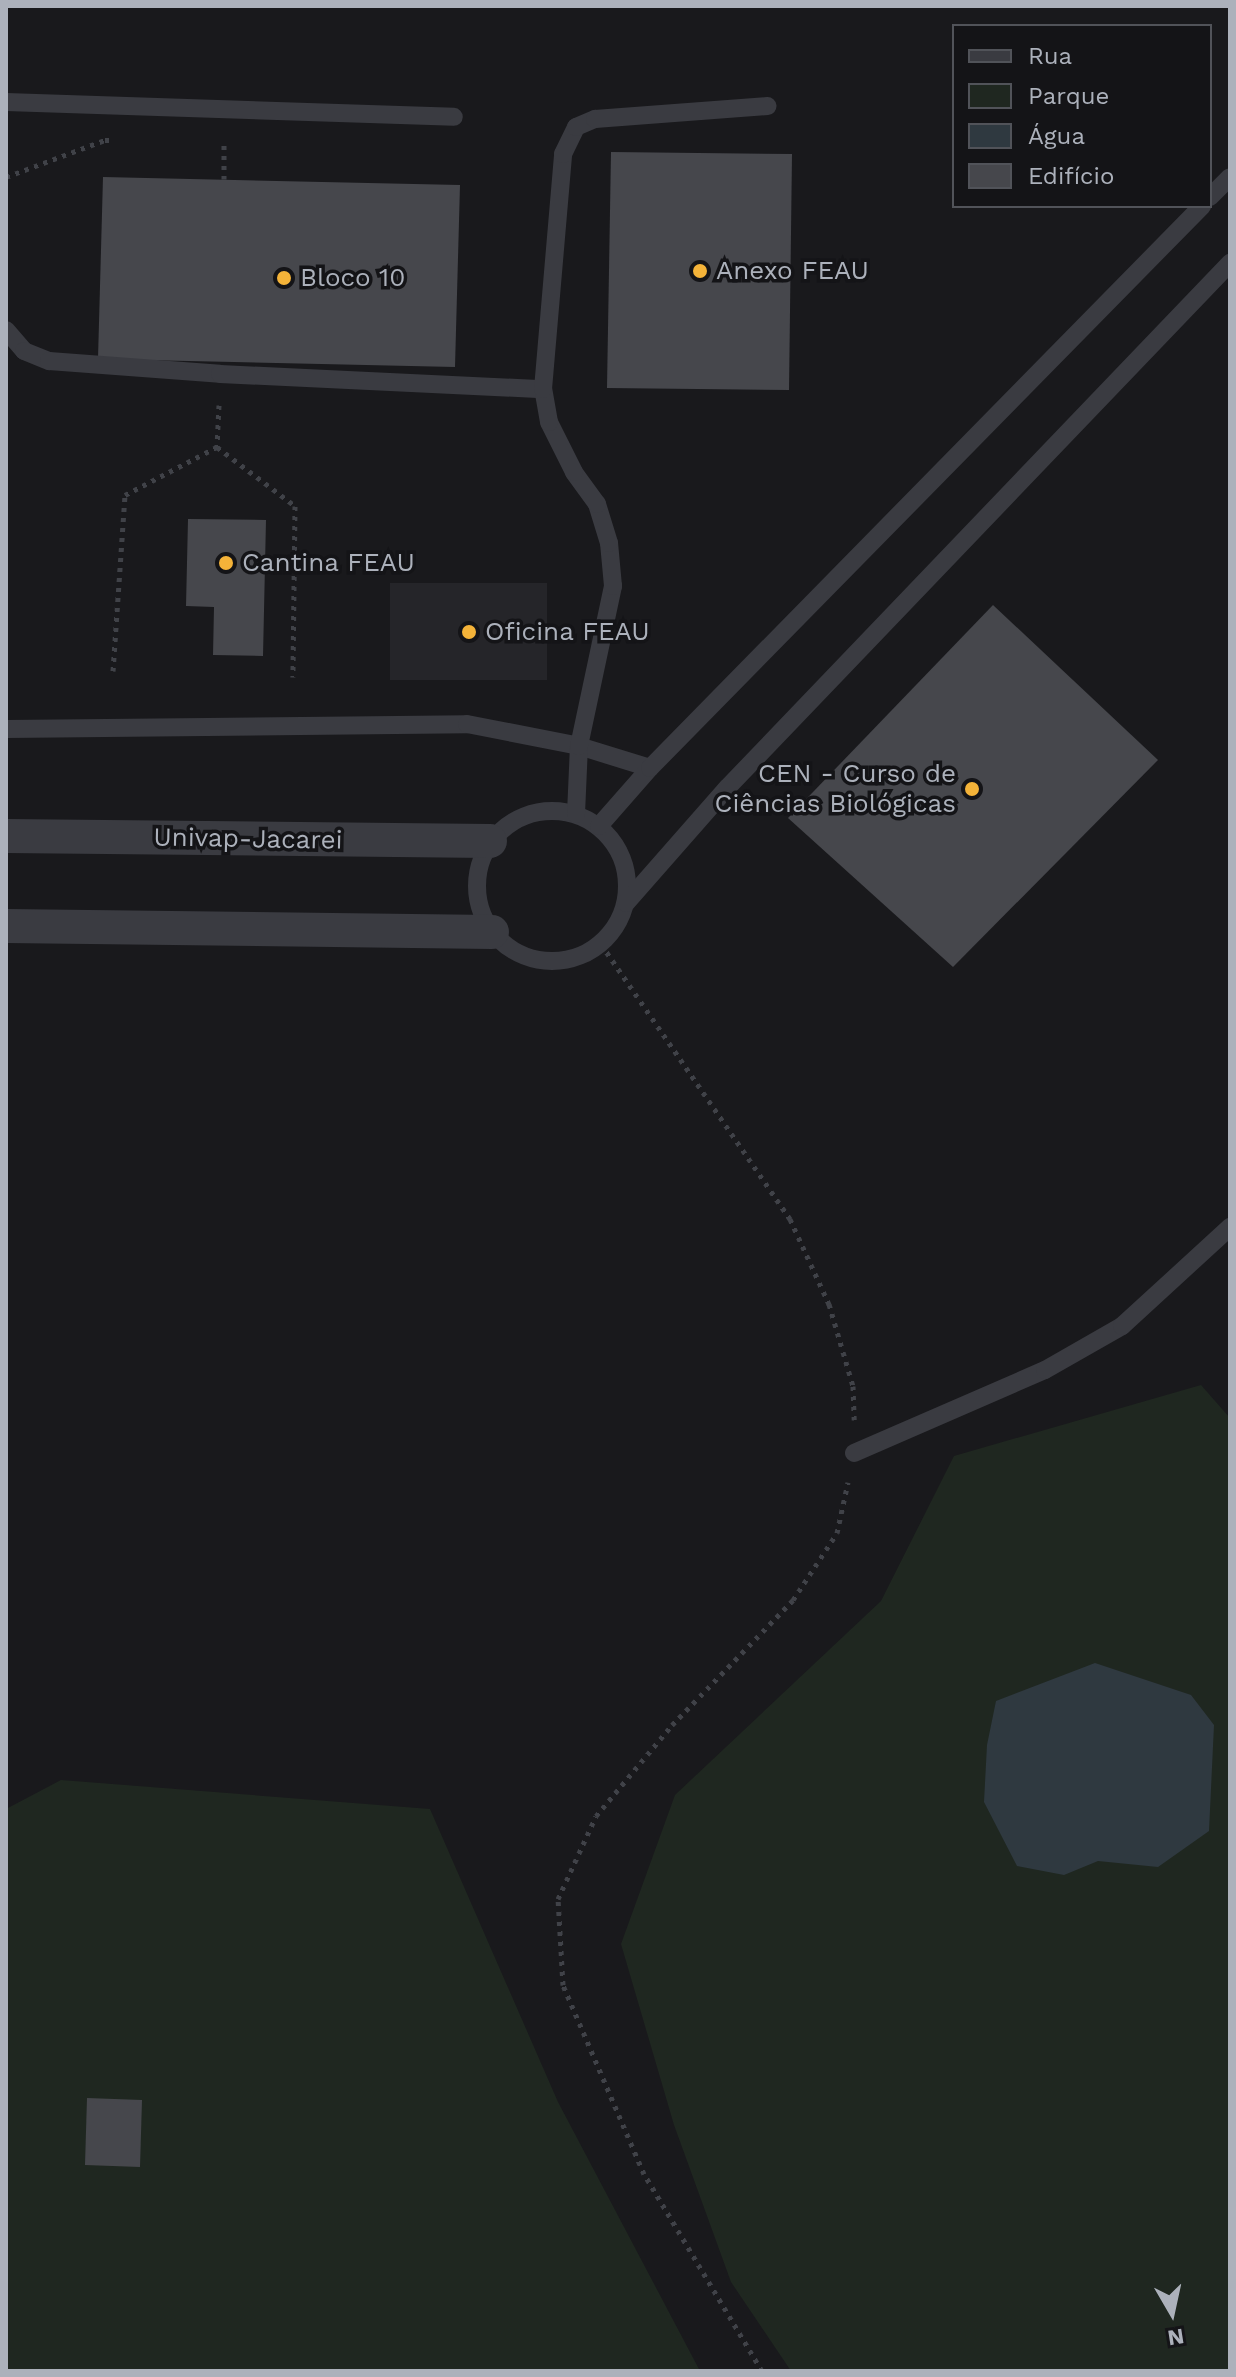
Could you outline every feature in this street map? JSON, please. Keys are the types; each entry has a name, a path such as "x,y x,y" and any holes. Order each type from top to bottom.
{"street":[{"name":"Univap-Jacarei","path":"6,836 490,841"},
{"path":"6,926 492,932"}],"lane":[{"path":"6,102 454,117"},
{"path":"576,814 579,746 613,586 609,543 597,504 574,472 549,422 543,389 563,154 576,127 595,119 768,106"},
{"path":"1212,195 1230,177"},
{"path":"599,826 650,768 1200,208"},
{"path":"626,903 728,787 1230,263"},
{"path":"6,330 24,351 49,361 220,374 543,389"},
{"path":"6,729 467,724 579,746 650,768"},
{"path":"553,810 576,814 599,826 614,841 624,861 628,881 626,903 617,926 601,944 580,956 556,961 532,959 510,949 492,932 480,910 475,887 479,863 490,841 507,824 529,814 553,810"},
{"path":"854,1453 1045,1370 1122,1326 1230,1227"}],"path":[{"path":"6,177 105,140 120,140"},
{"path":"210,141 225,141 224,179"},
{"path":"217,447 220,374"},
{"path":"113,671 125,495 217,447"},
{"path":"217,447 295,506 293,677"},
{"path":"601,944 790,1219 829,1304 853,1386 854,1453 837,1533 793,1600 672,1725 596,1816 558,1899 563,1985 644,2174 762,2371"}],"shaded area":[{"name":"Oficina FEAU","path":"390,583 547,583 547,680 390,680"}],"green space":[{"path":"1201,1385 1230,1418 1230,2371 791,2371 731,2282 674,2125 621,1944 675,1795 881,1601 954,1456"},
{"path":"61,1780 430,1809 558,2102 700,2371 6,2371 6,1809"}],"water":[{"path":"1095,1663 1191,1695 1214,1725 1209,1831 1158,1867 1098,1861 1064,1875 1017,1866 984,1802 987,1745 996,1701"}],"building":[{"name":"Anexo FEAU","path":"611,152 792,154 789,390 607,388"},
{"path":"103,177 460,185 455,367 98,359"},
{"name":"Cantina FEAU","path":"188,519 266,520 263,656 213,655 214,607 186,606"},
{"name":"CEN - Curso de Ciências Biológicas","path":"993,605 1158,760 953,967 788,818"},
{"path":"87,2098 142,2100 140,2167 85,2165"}],"place":[{"name":"Anexo FEAU","path":"700,271"},
{"name":"Bloco 10","path":"284,278"},
{"name":"Cantina FEAU","path":"226,563"},
{"name":"Oficina FEAU","path":"469,632"},
{"name":"CEN - Curso de Ciências Biológicas","path":"972,789"}]}
